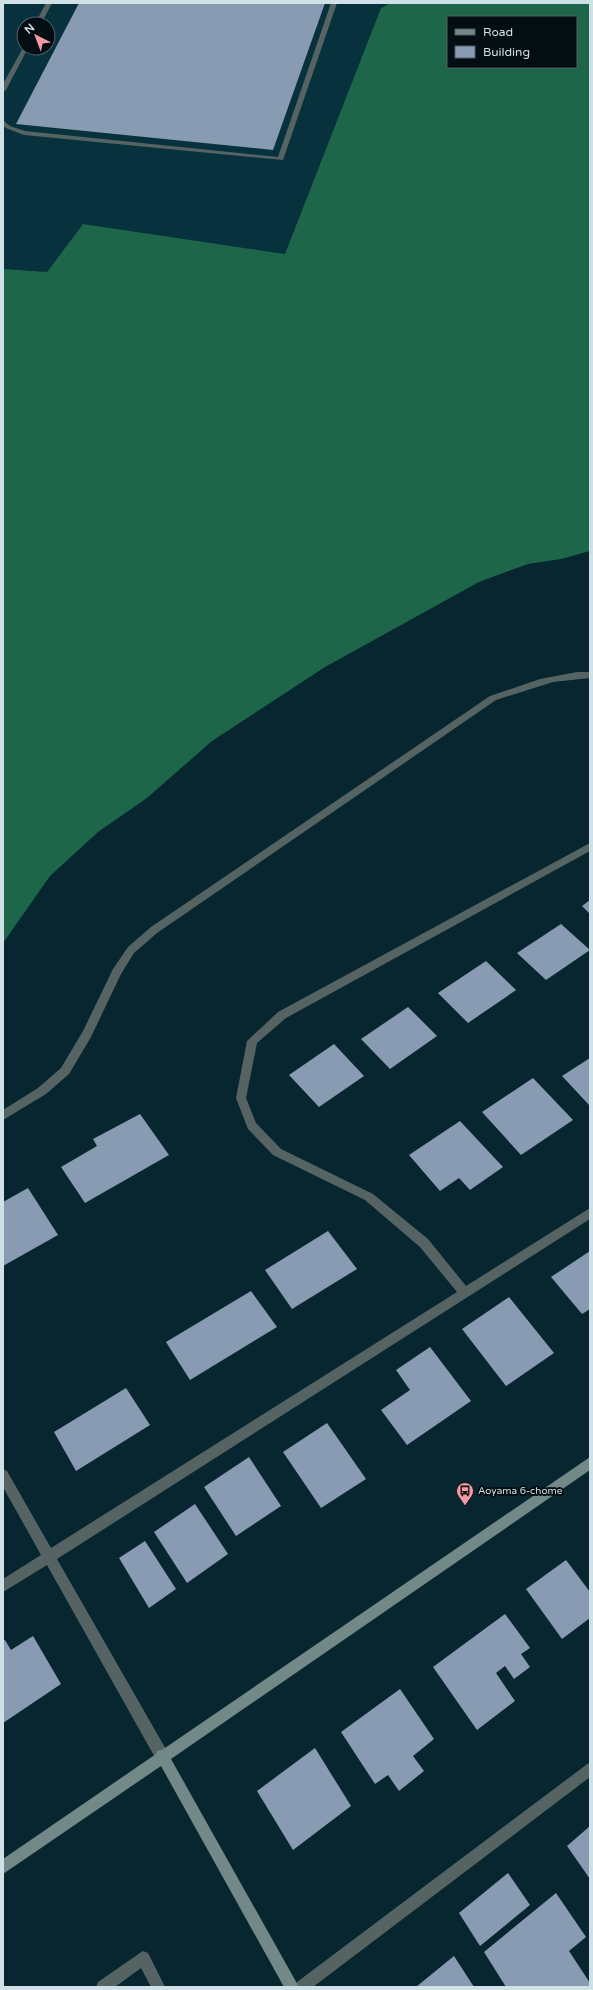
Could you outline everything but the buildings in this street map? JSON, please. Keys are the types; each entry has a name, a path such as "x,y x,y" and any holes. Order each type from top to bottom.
{"street":[{"path":"42,16 49,3"},
{"path":"3,122 8,127 24,133 281,159 334,3"},
{"path":"3,90 21,56"},
{"path":"3,1115 42,1091 65,1071 87,1034 117,972 131,950 154,930 493,698 548,680 578,675 590,675"},
{"path":"464,1292 424,1243 369,1197 277,1152 252,1126 241,1098 252,1040 282,1015 590,847"},
{"path":"3,1586 590,1213"},
{"path":"3,1867 162,1756 590,1463"},
{"path":"3,1475 292,1987"},
{"path":"302,1987 590,1769"},
{"path":"103,1987 143,1958 158,1987"}],"shaded area":[{"path":"3,3 391,3 381,8 285,254 83,224 47,272 3,269"}],"green space":[{"path":"391,3 590,3 590,551 561,559 528,564 479,582 325,667 212,741 147,798 98,832 50,876 3,943 3,269 47,272 83,224 285,254 381,8"}],"place":[{"name":"Aoyama 6-chome","path":"465,1506"}]}
